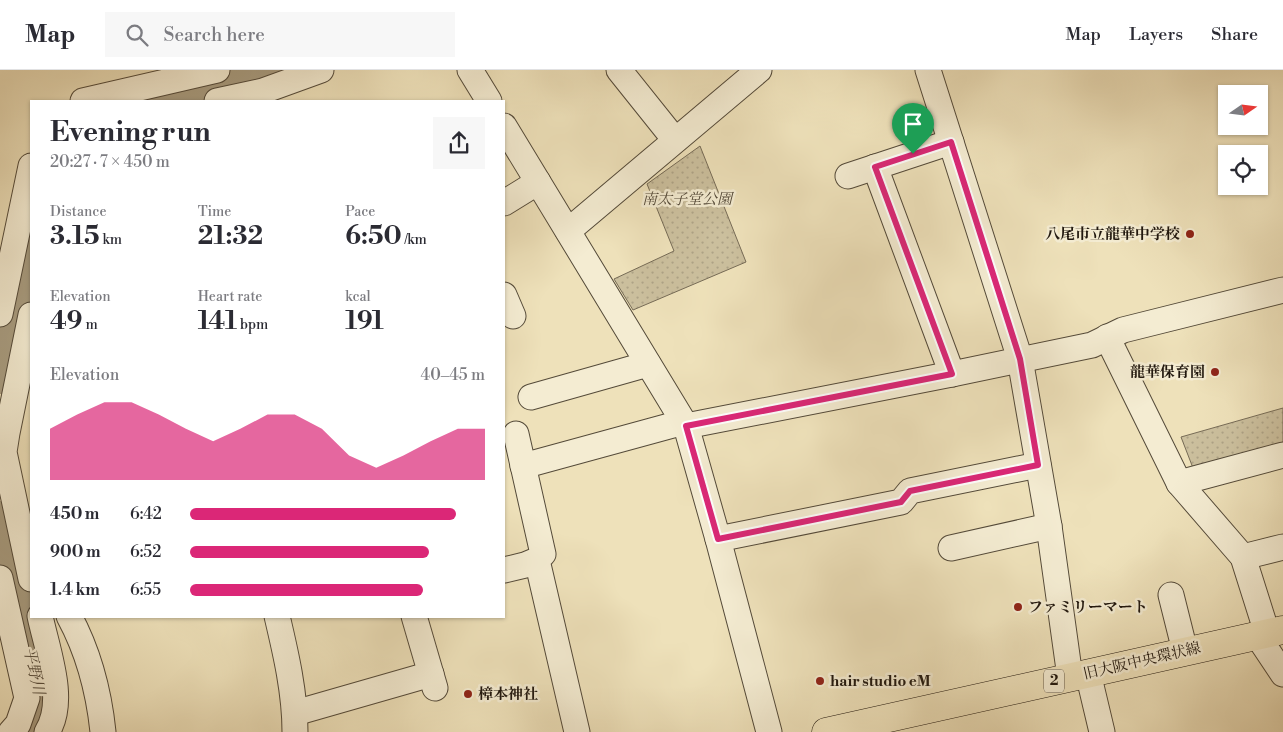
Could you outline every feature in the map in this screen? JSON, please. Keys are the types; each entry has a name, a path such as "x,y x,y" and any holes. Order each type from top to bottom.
{"main road":[{"name":"旧大阪中央環状線","path":"826,732 1269,633"}],"street":[{"path":"87,100 217,70"},
{"path":"222,100 294,82 321,70"},
{"path":"470,70 488,100"},
{"path":"619,70 675,140"},
{"path":"568,231 759,70"},
{"path":"928,70 1020,359 1049,526 1079,675 1102,732"},
{"path":"505,128 685,424 718,539 769,732"},
{"path":"848,176 951,142"},
{"path":"875,167 952,374"},
{"path":"0,314 30,171"},
{"path":"505,202 538,182"},
{"path":"523,466 685,424 952,374 1092,345 1123,330 1283,290"},
{"path":"30,320 6,433 4,452 30,574"},
{"path":"1107,337 1179,483 1243,557 1283,674"},
{"path":"531,397 648,364"},
{"path":"505,570 525,565 537,560 543,554 516,434"},
{"path":"1179,483 1283,455"},
{"path":"718,539 901,502 910,491 1038,465"},
{"path":"951,548 1049,526"},
{"path":"1243,557 1283,547"},
{"path":"537,560 577,732"},
{"path":"0,578 14,624 27,698 18,724 11,732"},
{"path":"1172,595 1185,652"},
{"path":"40,618 57,692 55,710 47,732"},
{"path":"71,618 80,638 101,711 103,732"},
{"path":"277,618 286,654 295,722 433,681 415,618"}],"green space":[{"name":"南太子堂公園","path":"700,146 746,262 633,310 614,279 674,251 647,184"},
{"path":"1283,408 1283,446 1193,468 1181,437"}],"waterway":[{"name":"平野川","path":"142,100 274,70"},
{"name":"平野川","path":"0,376 30,240"},
{"name":"平野川","path":"0,519 41,699 34,724 28,732"}],"place":[{"name":"八尾市立龍華中学校","path":"1190,234"},
{"name":"龍華保育園","path":"1215,372"},
{"name":"ファミリーマート","path":"1018,607"},
{"name":"hair studio eM","path":"820,681"},
{"name":"樟本神社","path":"468,694"}],"route":[{"path":"951,142 1020,359 1038,465 910,491 901,502 718,539 686,426 952,374 875,167 913,154 951,142"}]}
